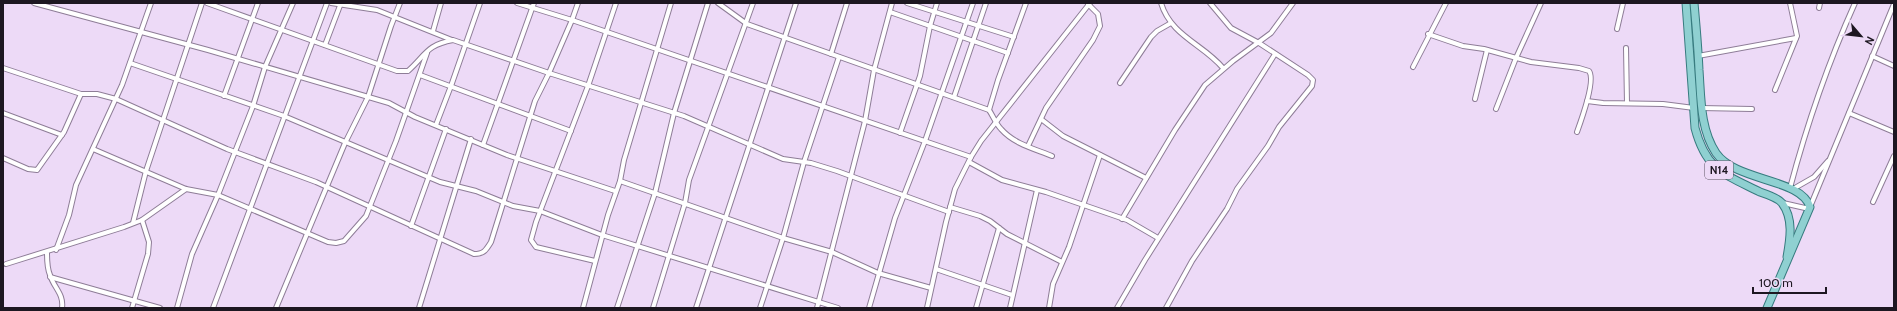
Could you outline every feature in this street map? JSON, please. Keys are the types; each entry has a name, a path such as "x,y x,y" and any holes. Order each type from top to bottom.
{"main road":[{"name":"N14","path":"1686,3 1693,108 1695,128 1700,146 1706,157 1721,171 1781,203"},
{"name":"N14","path":"1694,3 1702,108 1705,130 1710,143 1723,160 1743,172 1791,189 1805,198 1810,207"},
{"path":"1781,203 1786,213 1791,231 1784,272"},
{"path":"1767,308 1784,272 1810,207"}],"street":[{"path":"34,3 189,45 396,106 406,112 516,158 615,191"},
{"path":"56,250 68,216 76,185 116,99 142,32 151,3"},
{"path":"133,223 146,171 202,3"},
{"path":"207,3 397,71 408,71 418,62 428,49 439,43 453,40"},
{"path":"224,96 258,3"},
{"path":"177,308 192,254 218,195 253,106 265,67 293,3"},
{"path":"213,308 267,165 298,77 327,3"},
{"path":"332,3 378,10 395,15 453,40 588,86 674,113 708,126 783,159 804,162 950,210 980,216 1007,234 1062,262"},
{"path":"276,308 346,143 368,98 400,3"},
{"path":"433,31 441,3"},
{"path":"436,125 452,86 480,3"},
{"path":"517,3 556,14 822,107 971,157"},
{"path":"483,144 534,3"},
{"path":"3,68 81,94 97,94 116,99 234,152 327,187 474,254 481,254 486,250 491,242 516,158 540,88 549,73 578,3"},
{"path":"596,261 536,247 533,245 531,240 540,211 588,86 616,3"},
{"path":"583,308 602,235 615,191 620,182 624,160 671,3"},
{"path":"617,308 655,193 674,113 708,3"},
{"path":"718,3 747,24 874,70 954,96 989,110 1002,131 1021,144 1052,156"},
{"path":"653,308 684,203 689,180 754,3"},
{"path":"696,308 767,87 796,3"},
{"path":"831,54 847,3"},
{"path":"817,308 865,121 874,70 892,3"},
{"path":"907,3 1014,37"},
{"path":"900,133 918,84 924,62 930,26 937,3"},
{"path":"869,308 895,218 925,141 973,3"},
{"path":"954,96 974,42 986,3"},
{"path":"989,110 1026,3"},
{"path":"1161,3 1163,12 1171,23 1193,44 1210,53 1223,68"},
{"path":"1166,308 1192,261 1227,209 1237,189 1268,146 1278,127 1312,86 1313,80 1308,75 1259,43 1231,28 1210,3"},
{"path":"1122,219 1196,97 1208,81 1223,68 1259,43 1278,25 1293,3"},
{"path":"1413,67 1428,34 1446,3"},
{"path":"1496,109 1516,58 1541,3"},
{"path":"1617,29 1623,3"},
{"path":"1775,90 1796,38 1797,28 1790,3"},
{"path":"1818,8 1820,3"},
{"path":"1791,189 1808,122 1855,3"},
{"path":"325,45 341,4"},
{"path":"927,308 955,189 968,162 996,121 1089,4 1098,14 1100,26 1093,40 1056,92 1041,118 1028,146"},
{"path":"1781,203 1805,208 1810,207 1894,4"},
{"path":"890,12 1008,53"},
{"path":"1120,83 1151,37 1157,30 1171,23"},
{"path":"1428,34 1463,46 1487,50 1550,65 1579,68 1589,71 1591,76 1586,101 1576,132"},
{"path":"1698,56 1796,38"},
{"path":"1626,48 1626,103"},
{"path":"93,150 186,189 218,195 328,242 336,243 344,241 363,219 370,207 420,75 428,49"},
{"path":"1475,99 1487,50"},
{"path":"1117,308 1158,238 1275,54"},
{"path":"1872,56 1894,66"},
{"path":"760,308 783,238 804,162 839,57"},
{"path":"130,63 284,116 388,162 429,178 476,192 513,206 540,211 602,235 838,308"},
{"path":"420,75 571,131"},
{"path":"3,158 28,169 37,170 70,122 81,94"},
{"path":"1586,101 1663,104 1693,108 1752,109"},
{"path":"3,113 62,135"},
{"path":"1849,113 1894,132"},
{"path":"1041,118 1063,136 1146,178"},
{"path":"411,226 446,129"},
{"path":"419,308 471,139"},
{"path":"1791,189 1814,177 1833,154"},
{"path":"1049,308 1052,284 1062,262 1100,155"},
{"path":"1873,202 1894,156"},
{"path":"968,162 1002,180 1037,190 1122,219 1158,238"},
{"path":"620,182 783,238 832,252 878,273 931,288"},
{"path":"6,264 56,250 142,220 186,189"},
{"path":"1010,308 1037,190"},
{"path":"132,308 148,254 149,242 142,220"},
{"path":"976,308 999,228"},
{"path":"47,252 47,265 50,277 62,296 62,308"},
{"path":"936,269 1012,295"},
{"path":"50,277 160,308"}]}
